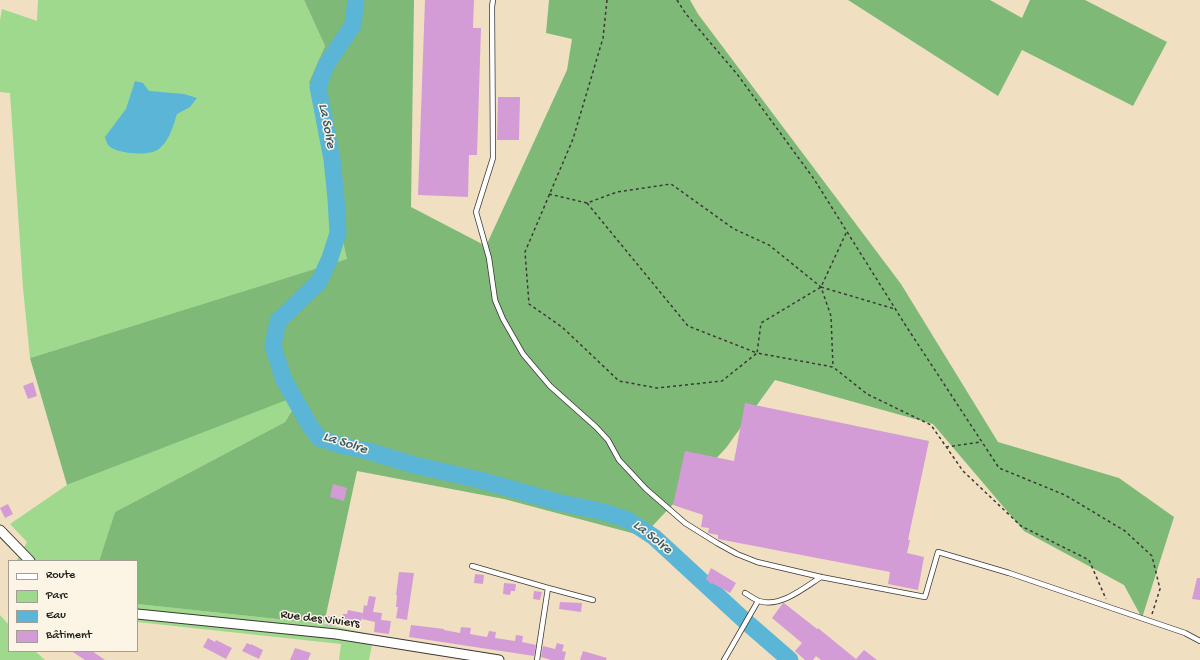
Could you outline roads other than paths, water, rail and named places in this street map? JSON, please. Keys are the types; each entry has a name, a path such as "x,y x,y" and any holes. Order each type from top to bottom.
{"street":[{"path":"0,530 29,560"},
{"name":"Rue des Viviers","path":"138,614 336,634 499,660"}],"lane":[{"path":"493,0 493,158 476,212 489,258 495,300 512,337 523,354 546,381 596,427 608,440 619,460 630,473 661,503 686,523 717,544 757,562 821,577 925,597 938,552 1150,621 1185,633 1200,641"},
{"path":"472,566 593,600"},
{"path":"745,593 758,601 772,602 791,596 821,577"},
{"path":"536,660 548,588"},
{"path":"724,660 758,601"}],"water":[{"path":"135,81 143,83 149,91 184,94 197,98 190,107 177,114 171,132 166,141 156,151 150,153 127,153 113,149 107,143 105,137 126,109"}],"waterway":[{"name":"La Solre","path":"356,0 353,25 326,65 318,87 332,159 338,233 330,258 319,282 278,321 273,346 284,380 310,426 319,438 340,445 368,451 414,465 480,480 557,502 604,512 628,520 654,537 790,660"}]}
